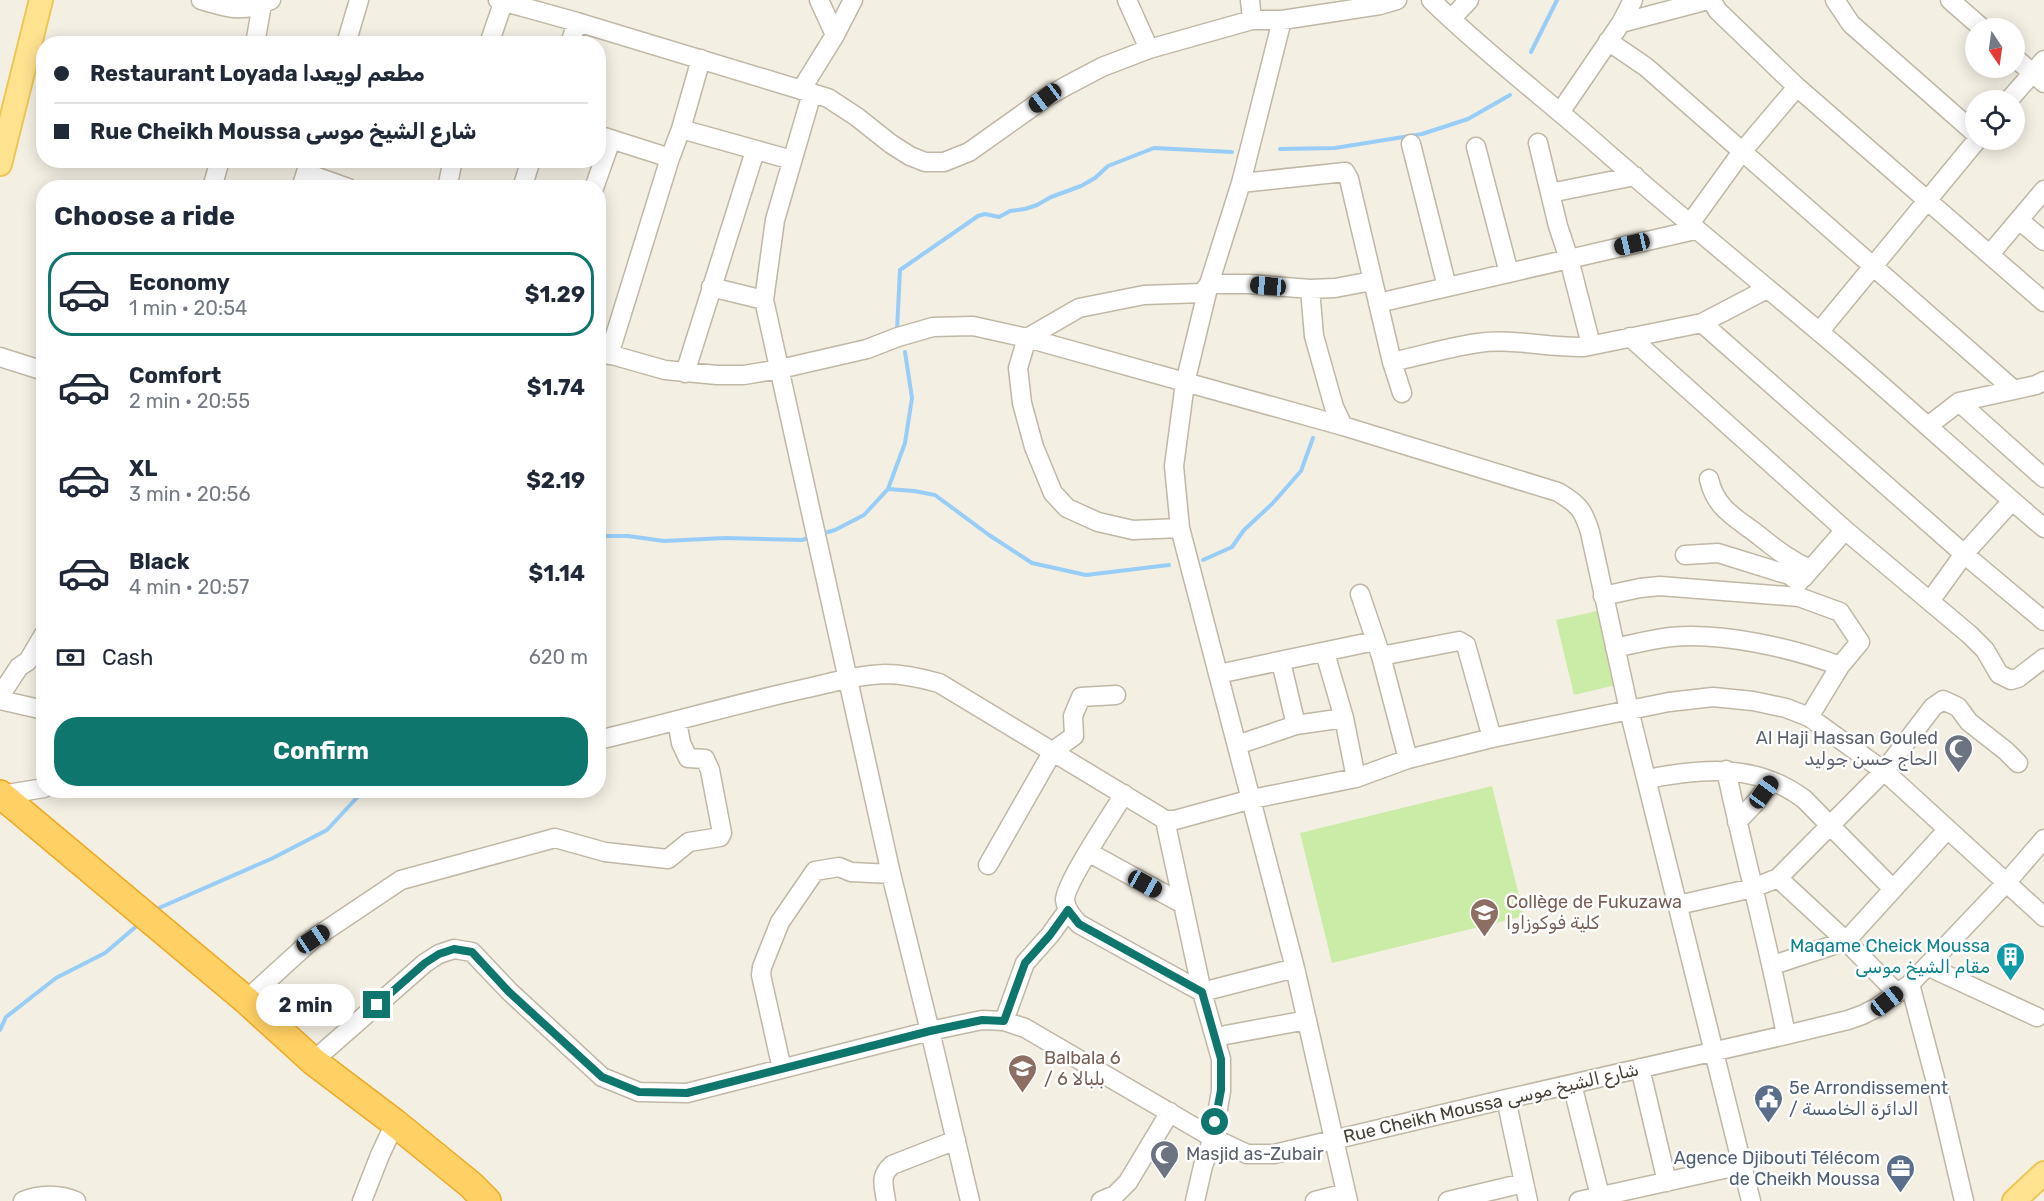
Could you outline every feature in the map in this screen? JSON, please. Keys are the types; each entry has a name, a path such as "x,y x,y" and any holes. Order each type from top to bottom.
{"highway":[{"path":"1,795 246,1000 313,1061 471,1185 487,1201"}],"main road":[{"path":"0,164 41,0"},
{"path":"2014,1201 2044,1173"}],"street":[{"path":"201,0 222,7 244,9 267,2"},
{"path":"348,36 359,0"},
{"path":"498,0 828,98 891,144 925,162 944,162 969,152 1045,98 1102,67 1149,49 1252,20 1282,20 1380,5 1397,0"},
{"path":"492,36 504,0"},
{"path":"819,0 835,35"},
{"path":"853,0 806,91 792,160 775,220 764,300 891,874 970,1201"},
{"path":"1127,0 1149,49"},
{"path":"1250,0 1252,20"},
{"path":"1431,0 2044,528"},
{"path":"1451,19 1469,0"},
{"path":"1561,111 1621,23 1633,0"},
{"path":"1621,23 1709,0 1797,87 2044,302"},
{"path":"1835,0 1851,24 1965,124"},
{"path":"1950,0 1971,18"},
{"path":"257,36 267,2"},
{"path":"1282,20 1241,183 1209,284 1185,383 1174,466 1180,528 1295,968 1347,1197 1315,1201"},
{"path":"573,36 577,22"},
{"path":"1608,41 1646,67 1741,153 2014,390"},
{"path":"606,347 681,129 701,59"},
{"path":"2020,90 2040,72 2025,63"},
{"path":"1378,303 1569,259 1692,227 1741,153 1797,87"},
{"path":"681,129 792,160"},
{"path":"606,137 670,158"},
{"path":"1538,143 1591,345"},
{"path":"1411,144 1447,287"},
{"path":"1476,147 1509,273"},
{"path":"1819,332 1969,150"},
{"path":"685,373 755,151"},
{"path":"1241,183 1345,172 1349,179 1392,362 1402,393"},
{"path":"306,174 324,180"},
{"path":"1550,193 1635,176"},
{"path":"1990,254 2044,190"},
{"path":"2019,220 2044,241"},
{"path":"1209,284 1249,284 1310,289 1335,288 1372,281"},
{"path":"1180,528 1133,530 1098,522 1067,508 1053,494 1034,447 1022,403 1018,368 1027,338 1079,308 1144,295 1202,293 1209,284"},
{"path":"711,287 764,300"},
{"path":"1310,289 1314,336 1334,407 1343,426"},
{"path":"1392,362 1478,343 1527,343 1569,348 1591,345 1702,323 1767,289"},
{"path":"1702,323 1964,554 2044,621"},
{"path":"606,354 665,370 744,375 867,349 898,336 933,327 973,326 1027,338 1343,426 1547,488 1577,504 1586,517 1590,532 1629,710 1751,1201"},
{"path":"1630,337 1845,530 1980,644 1989,656 1994,669 2002,676 2011,680 2018,678 2044,658"},
{"path":"0,357 36,368"},
{"path":"1928,426 1959,402 2041,386"},
{"path":"1959,402 2044,478"},
{"path":"1709,479 1712,493 1739,523 1778,551 1803,583"},
{"path":"1930,601 1964,554 2012,502"},
{"path":"1803,583 1845,530"},
{"path":"1685,555 1718,553 1789,575 1840,612 1860,642 1840,666 1809,717"},
{"path":"1603,596 1660,586 1803,583"},
{"path":"1360,594 1378,649 1408,759"},
{"path":"1615,648 1672,637 1707,637 1742,641 1809,655 1840,666"},
{"path":"1218,674 1325,653 1459,641 1466,645 1492,738"},
{"path":"36,648 28,661 19,667 0,698 36,708"},
{"path":"1325,653 1344,718 1356,778"},
{"path":"1281,662 1296,725"},
{"path":"606,738 721,708 847,680 886,674 922,678 939,684 1165,820 1179,819 1252,799 1356,778 1408,759 1492,738 1629,710 1713,697 1753,701 1786,708 1809,717 1884,771 2044,916"},
{"path":"988,866 1053,751 1074,736 1073,716 1081,697 1116,695"},
{"path":"1678,905 1753,888 1778,878 1884,771 1933,707 1943,700 1959,707 1969,722 2018,763"},
{"path":"1237,745 1296,725 1344,718"},
{"path":"246,1000 313,939 401,880 555,838 605,852 668,859 689,842 720,837 722,833 710,770 705,759 688,758 681,743 677,721"},
{"path":"1647,779 1683,772 1726,770 1788,788 1804,799 1893,889"},
{"path":"1726,770 1773,965 1786,1035"},
{"path":"1737,822 1772,782"},
{"path":"1,795 36,789"},
{"path":"1124,794 1088,852 1067,892 1065,901 1068,910 1079,924 1202,992 1295,968"},
{"path":"1165,820 1202,992 1219,1048 1222,1070 1213,1138 1203,1166 1195,1201"},
{"path":"1773,965 1846,942 1947,830"},
{"name":"Rue Cheikh Moussa شارع الشيخ موسى","path":"313,1061 425,963 439,954 454,949 472,952 509,992 602,1077 639,1092 687,1093 930,1031 982,1020 1004,1021 1025,1028 1213,1138 1247,1154 1259,1155 1290,1151 1786,1035 1862,1015 1903,989 1927,966 2006,883 2044,839"},
{"path":"1088,852 1183,904"},
{"path":"782,1069 761,975 768,950 780,922 815,871 839,867 851,872 891,874"},
{"path":"1778,878 1846,942 1903,989 1937,1086 1964,1201"},
{"path":"1004,1021 1025,963 1068,910"},
{"path":"1927,966 2037,1017"},
{"path":"1215,1037 1307,1020"},
{"path":"1640,1068 1667,1182"},
{"path":"1572,1084 1612,1197"},
{"path":"1448,1201 1526,1192 1506,1099"},
{"path":"1101,1201 1115,1195 1128,1182 1170,1112"},
{"path":"362,1201 395,1124"},
{"path":"886,1201 883,1176 885,1171 892,1165 956,1140"},
{"path":"1579,1201 1612,1197 1742,1165"},
{"path":"23,1201 37,1196 51,1196 76,1201"}],"green space":[{"path":"1597,611 1616,685 1574,695 1556,620"},
{"path":"1492,786 1524,916 1332,963 1300,833"}],"waterway":[{"path":"1531,52 1557,0"},
{"path":"1280,149 1335,148 1422,134 1468,119 1510,95"},
{"path":"897,330 900,270 978,216 985,214 999,217 1010,211 1037,205 1081,186 1095,178 1108,166 1154,148 1232,152"},
{"path":"821,534 835,530 864,515 888,489 905,443 912,398 905,352"},
{"path":"1203,560 1232,547 1244,530 1272,504 1301,471 1313,438"},
{"path":"888,489 935,495 1032,563 1086,575 1169,565"},
{"path":"606,536 628,536 664,541 725,538 802,540 811,537"},
{"path":"154,912 273,858 327,830 357,798"},
{"path":"0,1030 6,1017 56,978 105,953 139,924"}],"place":[{"name":"Al Haji Hassan Gouled الحاج حسن جوليد","path":"1959,774"},
{"name":"Collège de Fukuzawa كلية فوكوزاوا","path":"1485,938"},
{"name":"Maqame Cheick Moussa مقام الشيخ موسى","path":"2011,982"},
{"name":"Balbala 6 / بلبالا 6","path":"1023,1094"},
{"name":"5e Arrondissement / الدائرة الخامسة","path":"1768,1124"},
{"name":"Masjid as-Zubair","path":"1165,1180"},
{"name":"Agence Djibouti Télécom de Cheikh Moussa","path":"1901,1194"}],"route":[{"path":"377,1005 425,963 439,954 454,949 472,952 509,992 602,1077 639,1092 687,1093 930,1031 982,1020 1004,1021 1025,963 1068,910 1079,924 1202,992 1221,1059 1221,1090 1215,1122"}]}
